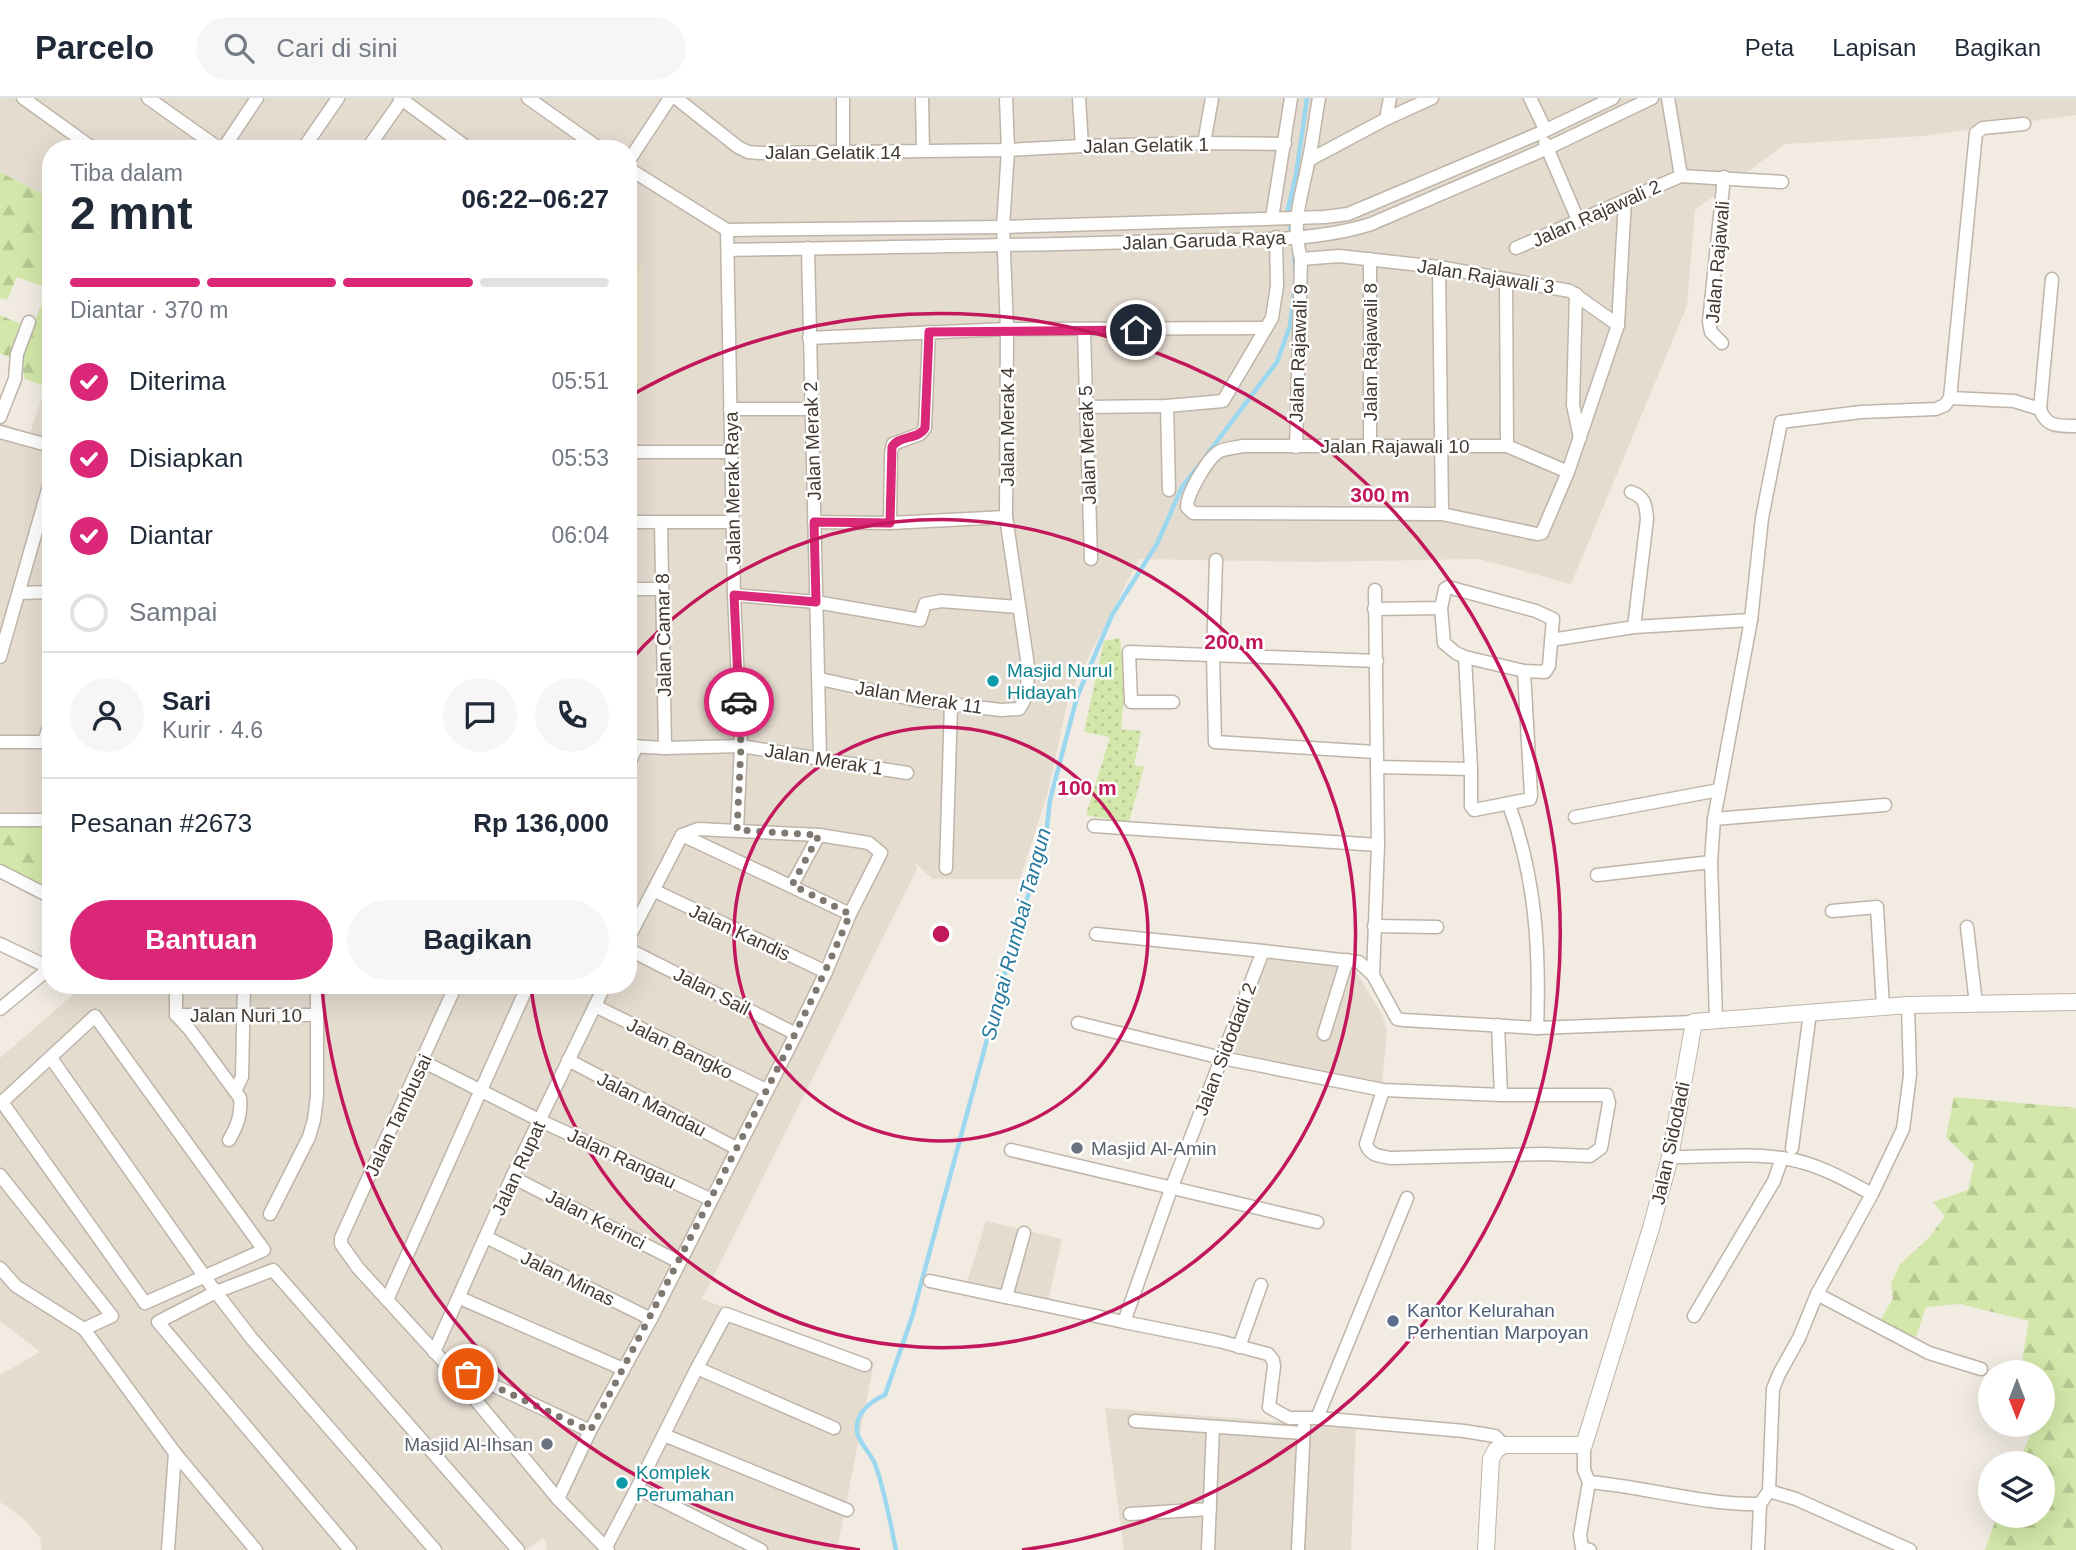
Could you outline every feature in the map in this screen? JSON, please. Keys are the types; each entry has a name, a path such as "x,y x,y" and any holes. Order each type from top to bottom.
{"street":[{"path":"23,98 81,140"},
{"path":"148,98 208,140"},
{"path":"227,140 257,98"},
{"path":"309,140 338,98"},
{"path":"528,98 587,140"},
{"path":"637,148 670,98"},
{"name":"Jalan Gelatik 14","path":"676,98 748,152 1007,150"},
{"path":"843,98 843,152"},
{"path":"922,98 923,151"},
{"name":"Jalan Merak 4","path":"1006,98 1007,150 1003,227 1007,330 1006,517 1028,666 1025,701 1019,709"},
{"path":"1079,98 1082,146"},
{"path":"1204,143 1212,98"},
{"path":"1277,218 1291,98"},
{"path":"1086,407 1167,406 1223,401 1275,310 1285,237 1296,218 1319,98"},
{"path":"1387,119 1390,98"},
{"path":"1309,160 1432,98"},
{"path":"1530,98 1578,220"},
{"name":"Jalan Garuda Raya","path":"727,230 1003,227 1348,214 1543,131 1613,98"},
{"name":"Jalan Garuda Raya","path":"728,250 1004,246 1285,237 1349,231 1548,148 1652,98"},
{"name":"Jalan Rajawali 2","path":"1516,248 1681,176 1668,98"},
{"path":"373,140 401,99 457,140"},
{"path":"1716,1019 1711,862 1714,820 1751,620 1762,518 1781,422 1861,412 1936,409 1945,405 1950,398 1973,141 1976,133 1983,128 2024,124"},
{"name":"Jalan Gelatik 1","path":"1007,150 1204,143 1285,144"},
{"path":"637,174 727,230"},
{"path":"1681,176 1782,183"},
{"name":"Jalan Rajawali","path":"1722,343 1711,332 1709,322 1724,177"},
{"path":"1438,267 1442,514 1540,534 1568,472 1618,325 1626,200"},
{"name":"Jalan Merak Raya","path":"727,230 734,595 741,746 737,830"},
{"name":"Jalan Rajawali 9","path":"1285,237 1301,259 1296,447"},
{"name":"Jalan Merak 2","path":"808,248 820,759"},
{"name":"Jalan Rajawali 3","path":"1301,259 1339,256 1370,259 1438,267 1570,290 1618,325"},
{"name":"Jalan Rajawali 8","path":"1370,259 1370,445"},
{"path":"1506,279 1507,446"},
{"path":"2052,279 2040,409 2044,419 2053,425 2076,426"},
{"path":"1576,294 1573,405 1580,439"},
{"path":"0,417 15,379 17,354 29,322"},
{"path":"809,338 1007,330 1266,328"},
{"name":"Jalan Merak 5","path":"1084,331 1091,559"},
{"path":"890,523 892,447 896,441 920,434 925,428 929,332"},
{"path":"1574,385 1578,391 1585,394 1595,394"},
{"path":"1950,398 2014,401 2040,409"},
{"path":"1167,406 1169,491"},
{"path":"730,409 812,409"},
{"path":"0,432 42,444"},
{"name":"Jalan Rajawali 10","path":"1442,514 1193,513 1187,507 1187,498 1218,452 1242,446 1507,446 1568,472"},
{"path":"637,452 732,452"},
{"path":"1631,492 1639,495 1646,503 1647,519 1634,627"},
{"path":"814,522 890,523 1006,517"},
{"path":"637,522 733,522"},
{"name":"Jalan Camar 8","path":"661,523 665,748"},
{"path":"0,657 42,528"},
{"path":"1216,561 1213,655 1215,742 1375,752"},
{"path":"1448,587 1536,611 1553,619 1548,670 1524,671 1456,653 1444,643 1441,608 1445,589 1448,587"},
{"path":"637,589 661,589"},
{"path":"1373,975 1378,845 1375,590"},
{"path":"19,593 42,592"},
{"path":"734,595 816,602 920,620 926,604 941,601 1019,607"},
{"path":"1374,610 1441,608"},
{"path":"1551,640 1634,627 1751,620"},
{"path":"1173,702 1131,702 1129,652 1377,662"},
{"path":"1465,657 1471,806 1474,810 1526,801 1531,795 1524,671"},
{"name":"Jalan Merak 11","path":"820,679 916,700 1001,710 1019,709"},
{"path":"946,868 951,704"},
{"path":"0,742 42,742"},
{"name":"Jalan Merak 1","path":"637,746 741,746 907,772"},
{"path":"1377,767 1471,769"},
{"path":"1575,817 1719,790"},
{"path":"1509,804 1522,841 1535,917 1539,971 1537,1028"},
{"path":"1714,820 1885,805"},
{"path":"0,820 42,820"},
{"path":"1094,826 1378,845"},
{"path":"558,1499 590,1431 796,1034 850,914 881,853 869,843 819,835 698,829 682,835 637,921"},
{"path":"682,835 850,914"},
{"path":"792,885 819,835"},
{"path":"1597,875 1711,862"},
{"path":"0,871 42,892"},
{"name":"Jalan Kandis","path":"655,891 826,972"},
{"path":"1832,911 1877,907 1883,1007"},
{"path":"1374,926 1437,927"},
{"path":"1967,927 1976,1004"},
{"path":"1096,934 1359,962 1373,975 1397,1019 1537,1028 1694,1022 1908,1005 2076,1002"},
{"path":"0,944 42,963"},
{"name":"Jalan Sidodadi 2","path":"1124,1322 1171,1189 1263,951"},
{"name":"Jalan Sail","path":"637,954 796,1034"},
{"path":"1324,1034 1347,960"},
{"path":"0,1009 42,974"},
{"path":"176,994 176,1015 240,1098 237,1125 229,1140"},
{"path":"235,1091 242,1077 244,994"},
{"path":"270,1214 309,1137 314,1120 317,994"},
{"name":"Jalan Tambusai","path":"387,1300 341,1244 341,1238 452,994"},
{"path":"524,994 387,1300 444,1362 558,1499 607,1549 726,1314 865,1366"},
{"name":"Jalan Rupat","path":"434,1352 512,1177 600,994"},
{"path":"1758,1550 1760,1504 1769,1491 1773,1389 1799,1338 1817,1294 1872,1194 1903,1129 1910,1075 1908,1005"},
{"name":"Jalan Bangko","path":"594,1006 766,1090"},
{"path":"1792,1148 1810,1013"},
{"name":"Jalan Nuri 10","path":"176,1015 317,1015"},
{"path":"351,1550 158,1322 210,1284 264,1250 95,1016 1,1103 145,1303 210,1284 273,1270 518,1550"},
{"name":"Jalan Sidodadi","path":"1584,1445 1651,1228 1670,1157 1694,1022"},
{"path":"1078,1023 1222,1058 1382,1090 1501,1095 1607,1095 1609,1103 1601,1148 1590,1156 1544,1154 1391,1158 1375,1156 1366,1144 1382,1090"},
{"path":"1499,1025 1501,1095"},
{"path":"51,1058 251,1339 435,1550"},
{"name":"Jalan Mandau","path":"568,1060 737,1148"},
{"name":"Jalan Rangau","path":"422,1061 541,1121 710,1199"},
{"path":"1012,1150 1317,1222"},
{"path":"1670,1157 1782,1158 1833,1173 1872,1194"},
{"path":"1694,1316 1774,1181 1782,1158"},
{"path":"0,1175 112,1316 83,1329"},
{"name":"Jalan Kerinci","path":"512,1177 679,1262"},
{"path":"1298,1550 1303,1433 1406,1198"},
{"path":"1006,1297 1024,1233"},
{"name":"Jalan Minas","path":"486,1237 650,1319"},
{"path":"0,1268 16,1286 83,1329 175,1453 256,1550"},
{"path":"930,1282 1268,1354 1273,1360 1269,1407 1289,1418 1464,1431 1495,1436 1504,1445"},
{"path":"1239,1347 1261,1285"},
{"path":"1817,1294 1928,1353 1978,1368"},
{"path":"460,1298 623,1369"},
{"path":"444,1362 590,1431"},
{"path":"697,1368 834,1428"},
{"path":"1135,1421 1303,1433"},
{"path":"1208,1550 1213,1427"},
{"path":"664,1435 847,1510"},
{"path":"1486,1550 1491,1459 1496,1450 1504,1445 1584,1445 1584,1470 1589,1482 1580,1535 1582,1548 1590,1550"},
{"path":"168,1550 175,1453"},
{"path":"1589,1482 1614,1484 1703,1501 1760,1504"},
{"path":"637,1488 761,1550"},
{"path":"1769,1491 1796,1499 1910,1550"},
{"path":"1130,1514 1210,1509"}],"shaded area":[{"path":"0,98 2076,98 2076,115 1923,136 1785,144 1695,210 1687,306 1571,584 1479,559 1315,562 1139,559 1069,695 1048,792 1020,879 933,879 915,863 917,869 702,1299 874,1362 837,1550 545,1550 547,1548 544,1538 525,1550 42,1550 40,1538 24,1519 0,1502 0,1375 40,1352 0,1321 0,1058 74,994 637,994 637,140 42,140 42,194 0,172"},
{"path":"637,265 643,265 642,393 637,393"},
{"path":"42,398 42,822 0,821 0,423 30,433"},
{"path":"1270,958 1354,969 1382,1014 1387,1031 1382,1084 1228,1056 1264,963"},
{"path":"986,1221 1062,1239 1048,1301 967,1282"},
{"path":"1105,1408 1356,1428 1351,1550 1124,1550"}],"green space":[{"path":"0,172 42,194 42,286 17,277 7,300 0,298"},
{"path":"42,303 42,385 25,379 21,362"},
{"path":"0,315 20,324 9,357 0,353"},
{"path":"1120,638 1125,683 1121,729 1141,731 1134,765 1144,767 1129,822 1086,815 1110,737 1084,732 1104,641"},
{"path":"0,822 42,822 42,884 0,863"},
{"path":"1954,1097 2076,1108 2076,1550 1985,1550 1993,1528 2055,1528 2055,1451 2023,1451 2030,1437 2055,1437 2055,1360 2022,1360 2029,1321 1960,1304 1926,1307 1915,1340 1880,1321 1893,1298 1891,1284 1900,1264 1929,1238 1945,1216 1933,1202 1968,1190 1974,1164 1946,1137"}],"waterway":[{"name":"Sungai Rumbai Tangun","path":"1291,236 1288,209 1296,175 1307,98"},
{"name":"Sungai Rumbai Tangun","path":"1294,251 1295,270"},
{"name":"Sungai Rumbai Tangun","path":"1205,457 1277,362 1290,326 1295,286"},
{"name":"Sungai Rumbai Tangun","path":"896,1550 879,1474 862,1444 857,1425 861,1413 869,1404 885,1395 912,1317 1018,925 1045,845 1050,800 1077,697 1112,615 1157,544 1182,487 1200,464"}],"way so far":[{"path":"468,1374 590,1431 796,1034 850,914 792,885 819,835 737,830 741,746 739,702"}],"place":[{"name":"Masjid Nurul Hidayah","path":"993,681"},
{"name":"Masjid Al-Amin","path":"1077,1148"},
{"name":"Kantor Kelurahan Perhentian Marpoyan","path":"1393,1321"},
{"name":"Masjid Al-Ihsan","path":"547,1444"},
{"name":"Komplek Perumahan","path":"622,1483"}],"route":[{"path":"739,702 734,595 816,602 814,522 890,523 893,443 920,434 925,428 929,332 1136,330"}]}
